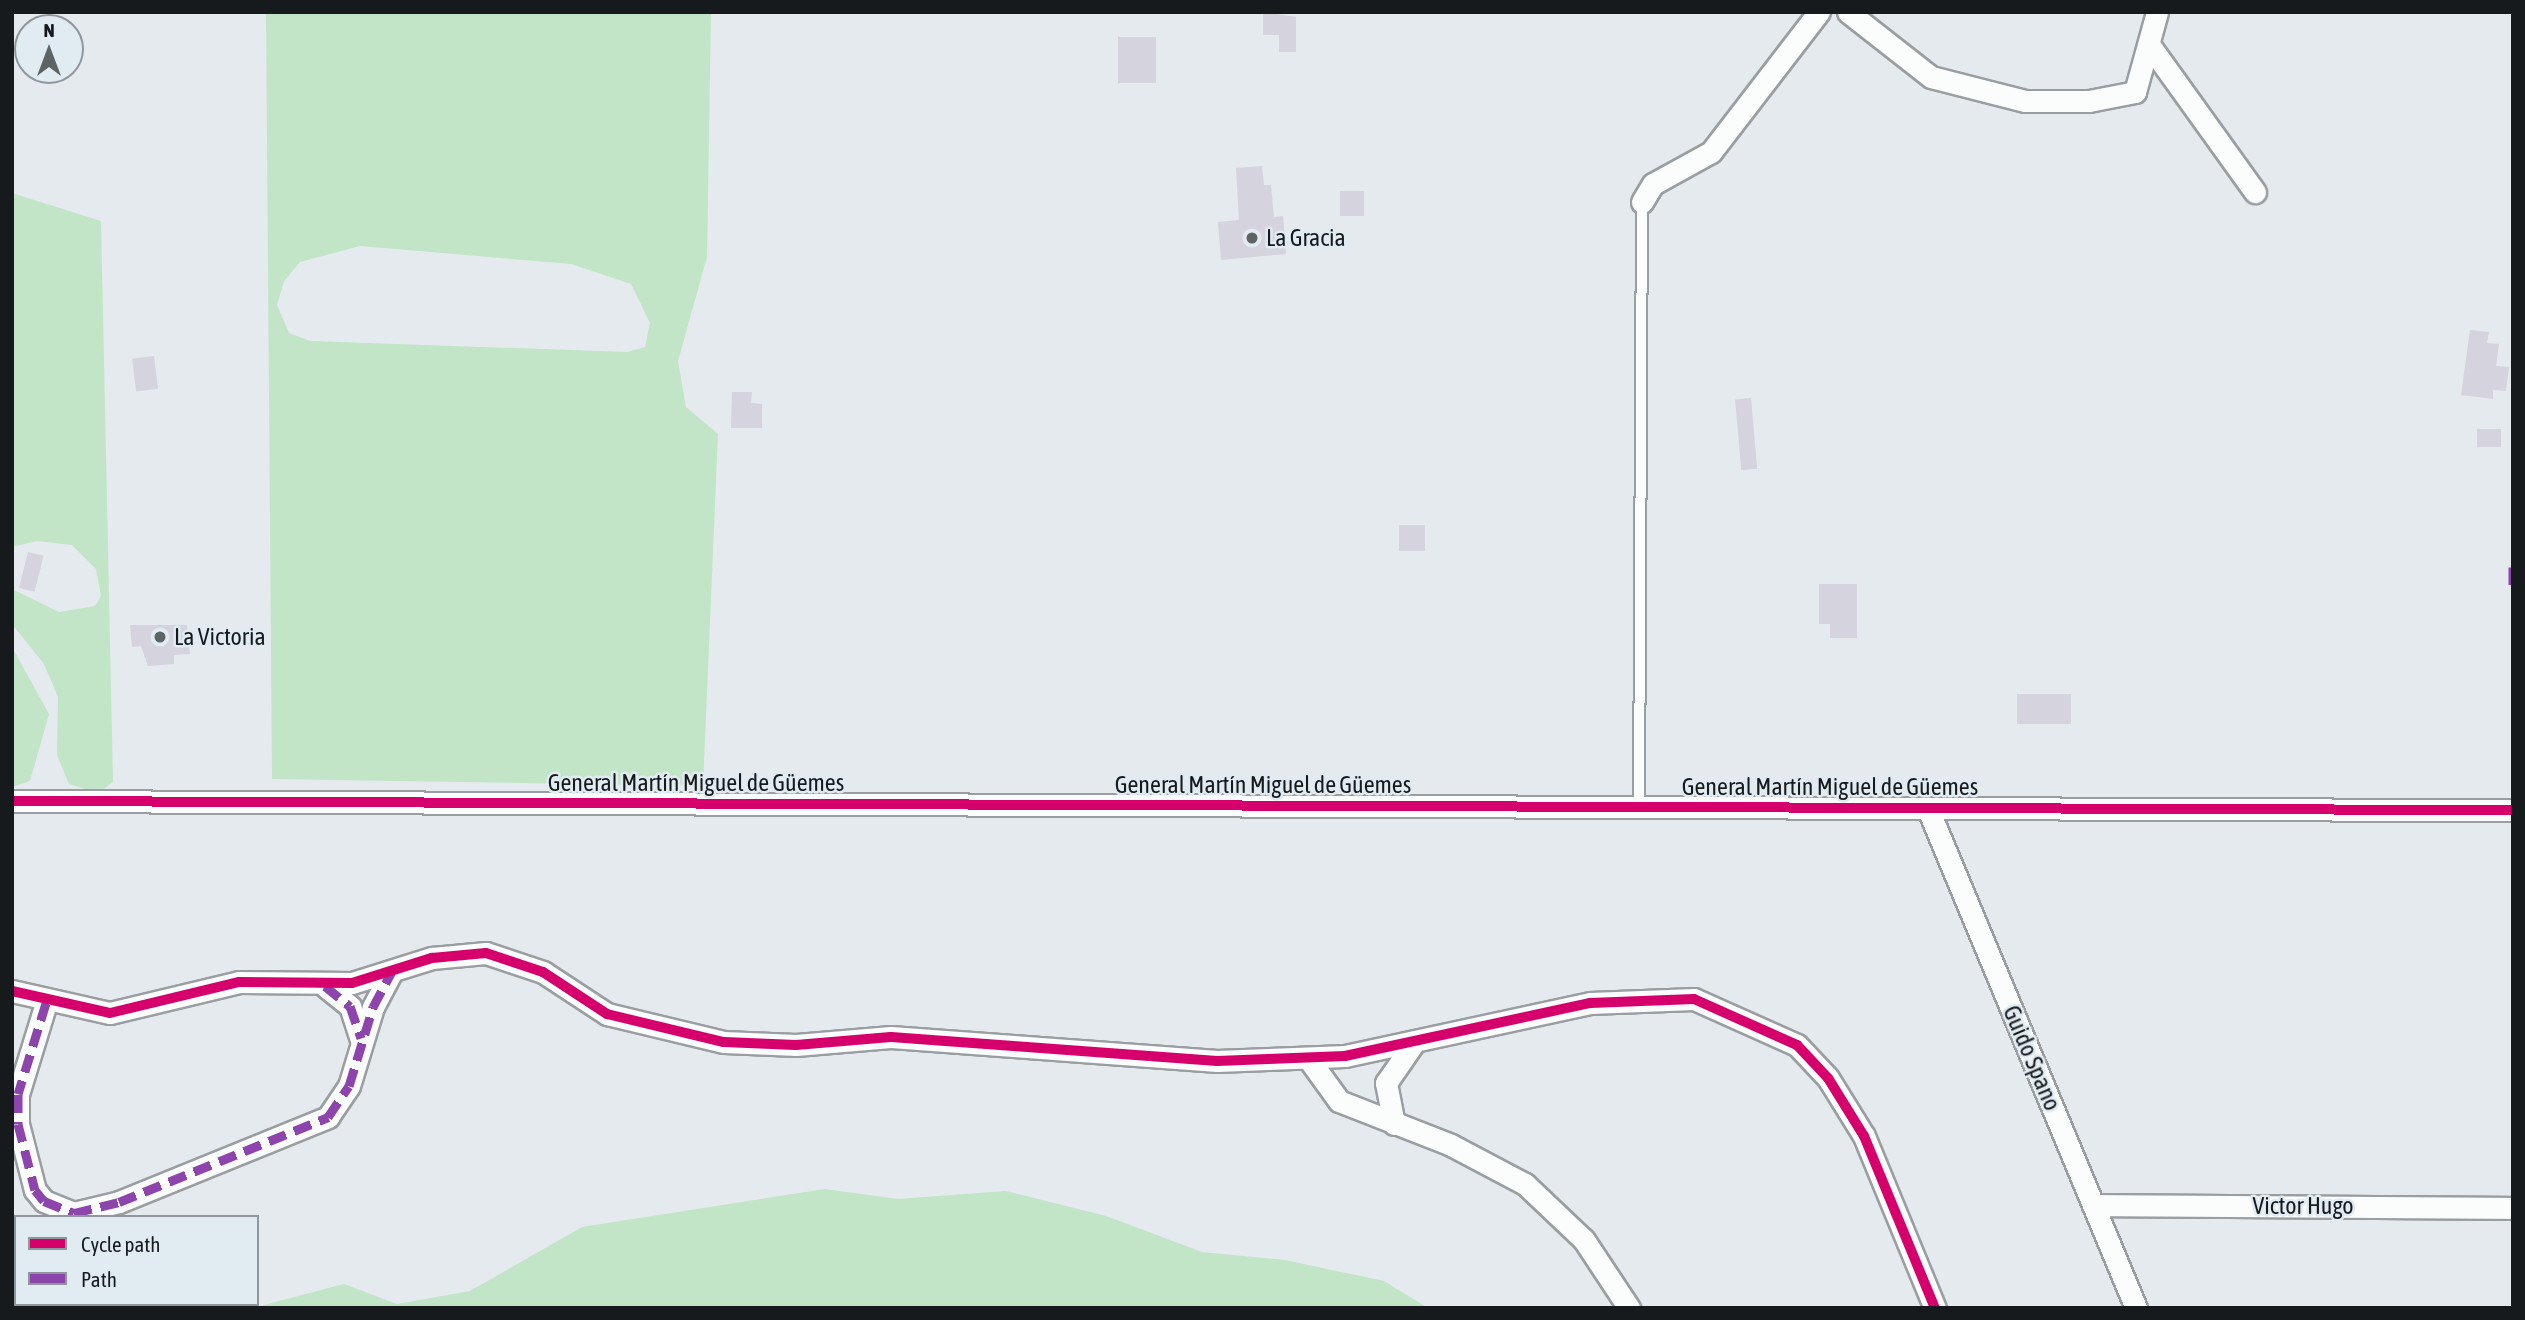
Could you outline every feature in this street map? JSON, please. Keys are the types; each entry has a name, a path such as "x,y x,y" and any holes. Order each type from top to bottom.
{"street":[{"path":"1642,202 1653,184 1711,152 1819,12"},
{"path":"1848,12 1931,77 2025,101 2089,101 2136,92 2157,12"},
{"path":"2150,46 2255,192"},
{"name":"General Martín Miguel de Güemes","path":"12,801 2513,810"},
{"name":"Guido Spano","path":"1928,809 2136,1308"},
{"path":"12,991 46,1003 110,1013 239,982 324,986 392,972 432,958 486,953 543,972 607,1014 724,1042 796,1045 891,1037 1155,1058 1308,1058 1413,1044 1639,998 1710,1003 1777,1033 1810,1057 1849,1106 1935,1308"},
{"path":"46,1003 21,1083 18,1124 35,1190 60,1210 74,1213 119,1202 314,1126 349,1086 361,1042 392,972"},
{"path":"324,986 350,1006 361,1042"},
{"path":"1394,1124 1386,1083 1413,1044"},
{"path":"1308,1058 1339,1101 1525,1184 1584,1240 1629,1308"},
{"name":"Victor Hugo","path":"2093,1205 2513,1208"}],"lane":[{"path":"1639,808 1642,202"}],"green space":[{"path":"266,12 711,12 707,257 678,361 686,407 718,434 703,786 272,779","holes":["360,246 571,264 631,284 650,323 645,347 627,352 310,341 289,333 277,305 284,281 300,262"]},
{"path":"12,193 101,221 113,782 98,793 69,784 57,755 58,697 44,664 12,624 12,589 59,612 95,606 101,596 96,569 72,545 37,541 12,547"},
{"path":"12,647 49,714 30,781 12,787"},
{"path":"825,1189 898,1199 1006,1191 1106,1216 1202,1252 1285,1260 1384,1281 1428,1308 252,1308 344,1284 397,1304 470,1291 582,1227"}],"building":[{"path":"1263,12 1296,17 1296,52 1279,52 1279,35 1263,35"},
{"path":"1118,37 1156,37 1156,83 1118,83"},
{"name":"La Gracia","path":"1262,166 1264,185 1271,185 1274,217 1283,216 1286,254 1221,260 1218,222 1239,220 1236,168"},
{"path":"1340,191 1364,191 1364,216 1340,216"},
{"path":"2470,330 2489,332 2487,343 2499,344 2496,366 2509,367 2506,391 2493,390 2493,399 2461,395"},
{"path":"154,356 158,389 136,391 132,359"},
{"path":"732,392 752,392 751,403 762,404 762,428 731,428"},
{"path":"1751,398 1757,469 1741,470 1735,399"},
{"path":"2477,429 2501,429 2501,447 2477,447"},
{"path":"1399,525 1425,525 1425,551 1399,551"},
{"path":"28,552 44,556 35,592 19,588"},
{"path":"1819,584 1857,584 1857,638 1830,638 1830,624 1819,624"},
{"name":"La Victoria","path":"130,625 187,625 190,654 174,655 174,664 148,666 141,646 132,647"},
{"path":"2017,694 2071,694 2071,724 2017,724"}],"marked path":[{"path":"2513,567 2513,592"},
{"path":"46,1003 18,1094 18,1124 35,1190 44,1201 74,1213 119,1202 328,1117 349,1086 373,1007 392,972"},
{"path":"325,986 350,1006 361,1038"}],"cycle path":[{"path":"12,801 2513,810"},
{"path":"12,991 110,1013 239,982 352,983 432,958 486,953 543,972 607,1014 724,1042 796,1045 891,1037 1217,1061 1345,1056 1590,1003 1694,999 1797,1045 1828,1078 1864,1136 1935,1308"}],"place":[{"name":"La Gracia","path":"1252,238"},
{"name":"La Victoria","path":"160,637"}]}
